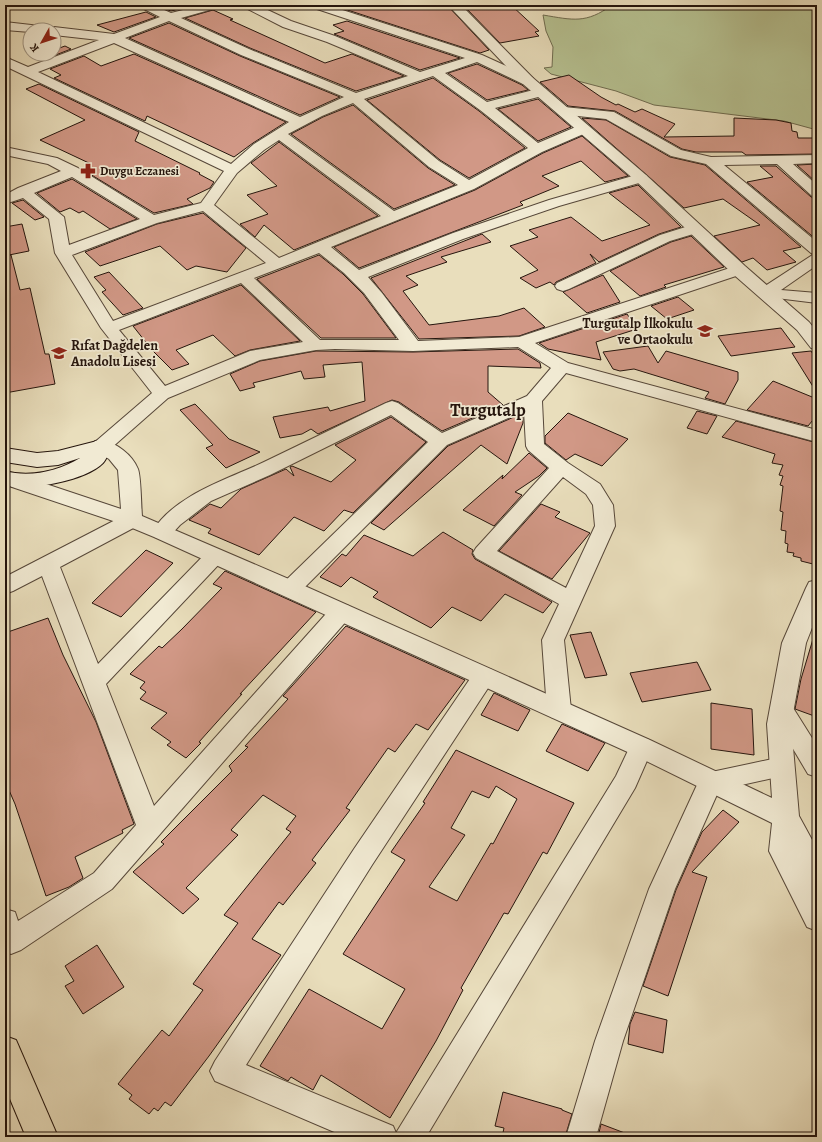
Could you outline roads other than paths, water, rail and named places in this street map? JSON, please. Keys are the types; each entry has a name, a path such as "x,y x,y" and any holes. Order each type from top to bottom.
{"main road":[{"path":"5,1051 42,1137"}],"street":[{"path":"27,72 114,38 169,11 216,5"},
{"path":"248,5 287,24 331,38 421,77"},
{"path":"315,5 478,58 528,81"},
{"path":"327,9 340,5"},
{"path":"454,5 528,81 641,178 739,270 803,326 817,344"},
{"path":"148,7 169,11 245,52 354,97 434,164 469,186"},
{"path":"5,26 22,28"},
{"path":"62,33 114,38 300,122"},
{"path":"63,253 152,220 206,206 233,170 280,134 300,122 354,97 478,58"},
{"path":"5,61 233,170"},
{"path":"436,72 485,107 537,148"},
{"path":"485,107 541,92"},
{"path":"564,111 609,115 676,153 711,161 817,159"},
{"path":"109,328 321,247 469,186 537,148 583,129"},
{"path":"280,134 392,218"},
{"path":"5,151 52,162 73,171 152,220"},
{"path":"781,160 817,193"},
{"path":"711,161 817,250"},
{"path":"5,200 23,191 73,171"},
{"path":"357,276 458,236 554,203 641,178"},
{"path":"23,191 56,217 63,253 109,328 162,394"},
{"path":"206,206 277,264"},
{"path":"563,286 665,238 695,229"},
{"path":"321,247 357,276 376,295 402,334 413,346"},
{"path":"765,293 817,258"},
{"path":"10,480 48,478 72,472 96,458 102,446 162,394 256,355 316,345 413,346 521,342 739,270"},
{"path":"243,277 316,345"},
{"path":"765,293 817,298"},
{"path":"521,342 562,367 817,436"},
{"path":"290,589 440,441 533,400 562,367"},
{"path":"533,400 535,446 561,467 593,489 603,505 605,526 553,640 559,710"},
{"path":"162,532 173,520 204,496 263,470 392,407 440,441"},
{"path":"5,455 37,460 58,458 102,446 116,454 128,469 132,520"},
{"path":"561,467 483,553 570,600"},
{"path":"10,480 132,520 162,532 641,747 786,817 817,875"},
{"path":"5,586 132,520"},
{"path":"94,682 215,556"},
{"path":"48,564 150,828"},
{"path":"817,588 794,643 779,724 786,817 782,851 817,918"},
{"path":"5,921 11,941 103,881 341,612"},
{"path":"382,1137 225,1071 363,857 484,676"},
{"path":"782,710 817,768"},
{"path":"409,1137 626,781 641,747"},
{"path":"711,781 782,767"},
{"path":"581,1137 609,1041 662,889 711,781"}],"place":[{"name":"Duygu Eczanesi","path":"88,171"},
{"name":"Turgutalp İlkokulu ve Ortaokulu","path":"705,331"},
{"name":"Rıfat Dağdelen Anadolu Lisesi","path":"59,353"}],"district":[{"name":"Turgutalp","path":"488,410"}]}
